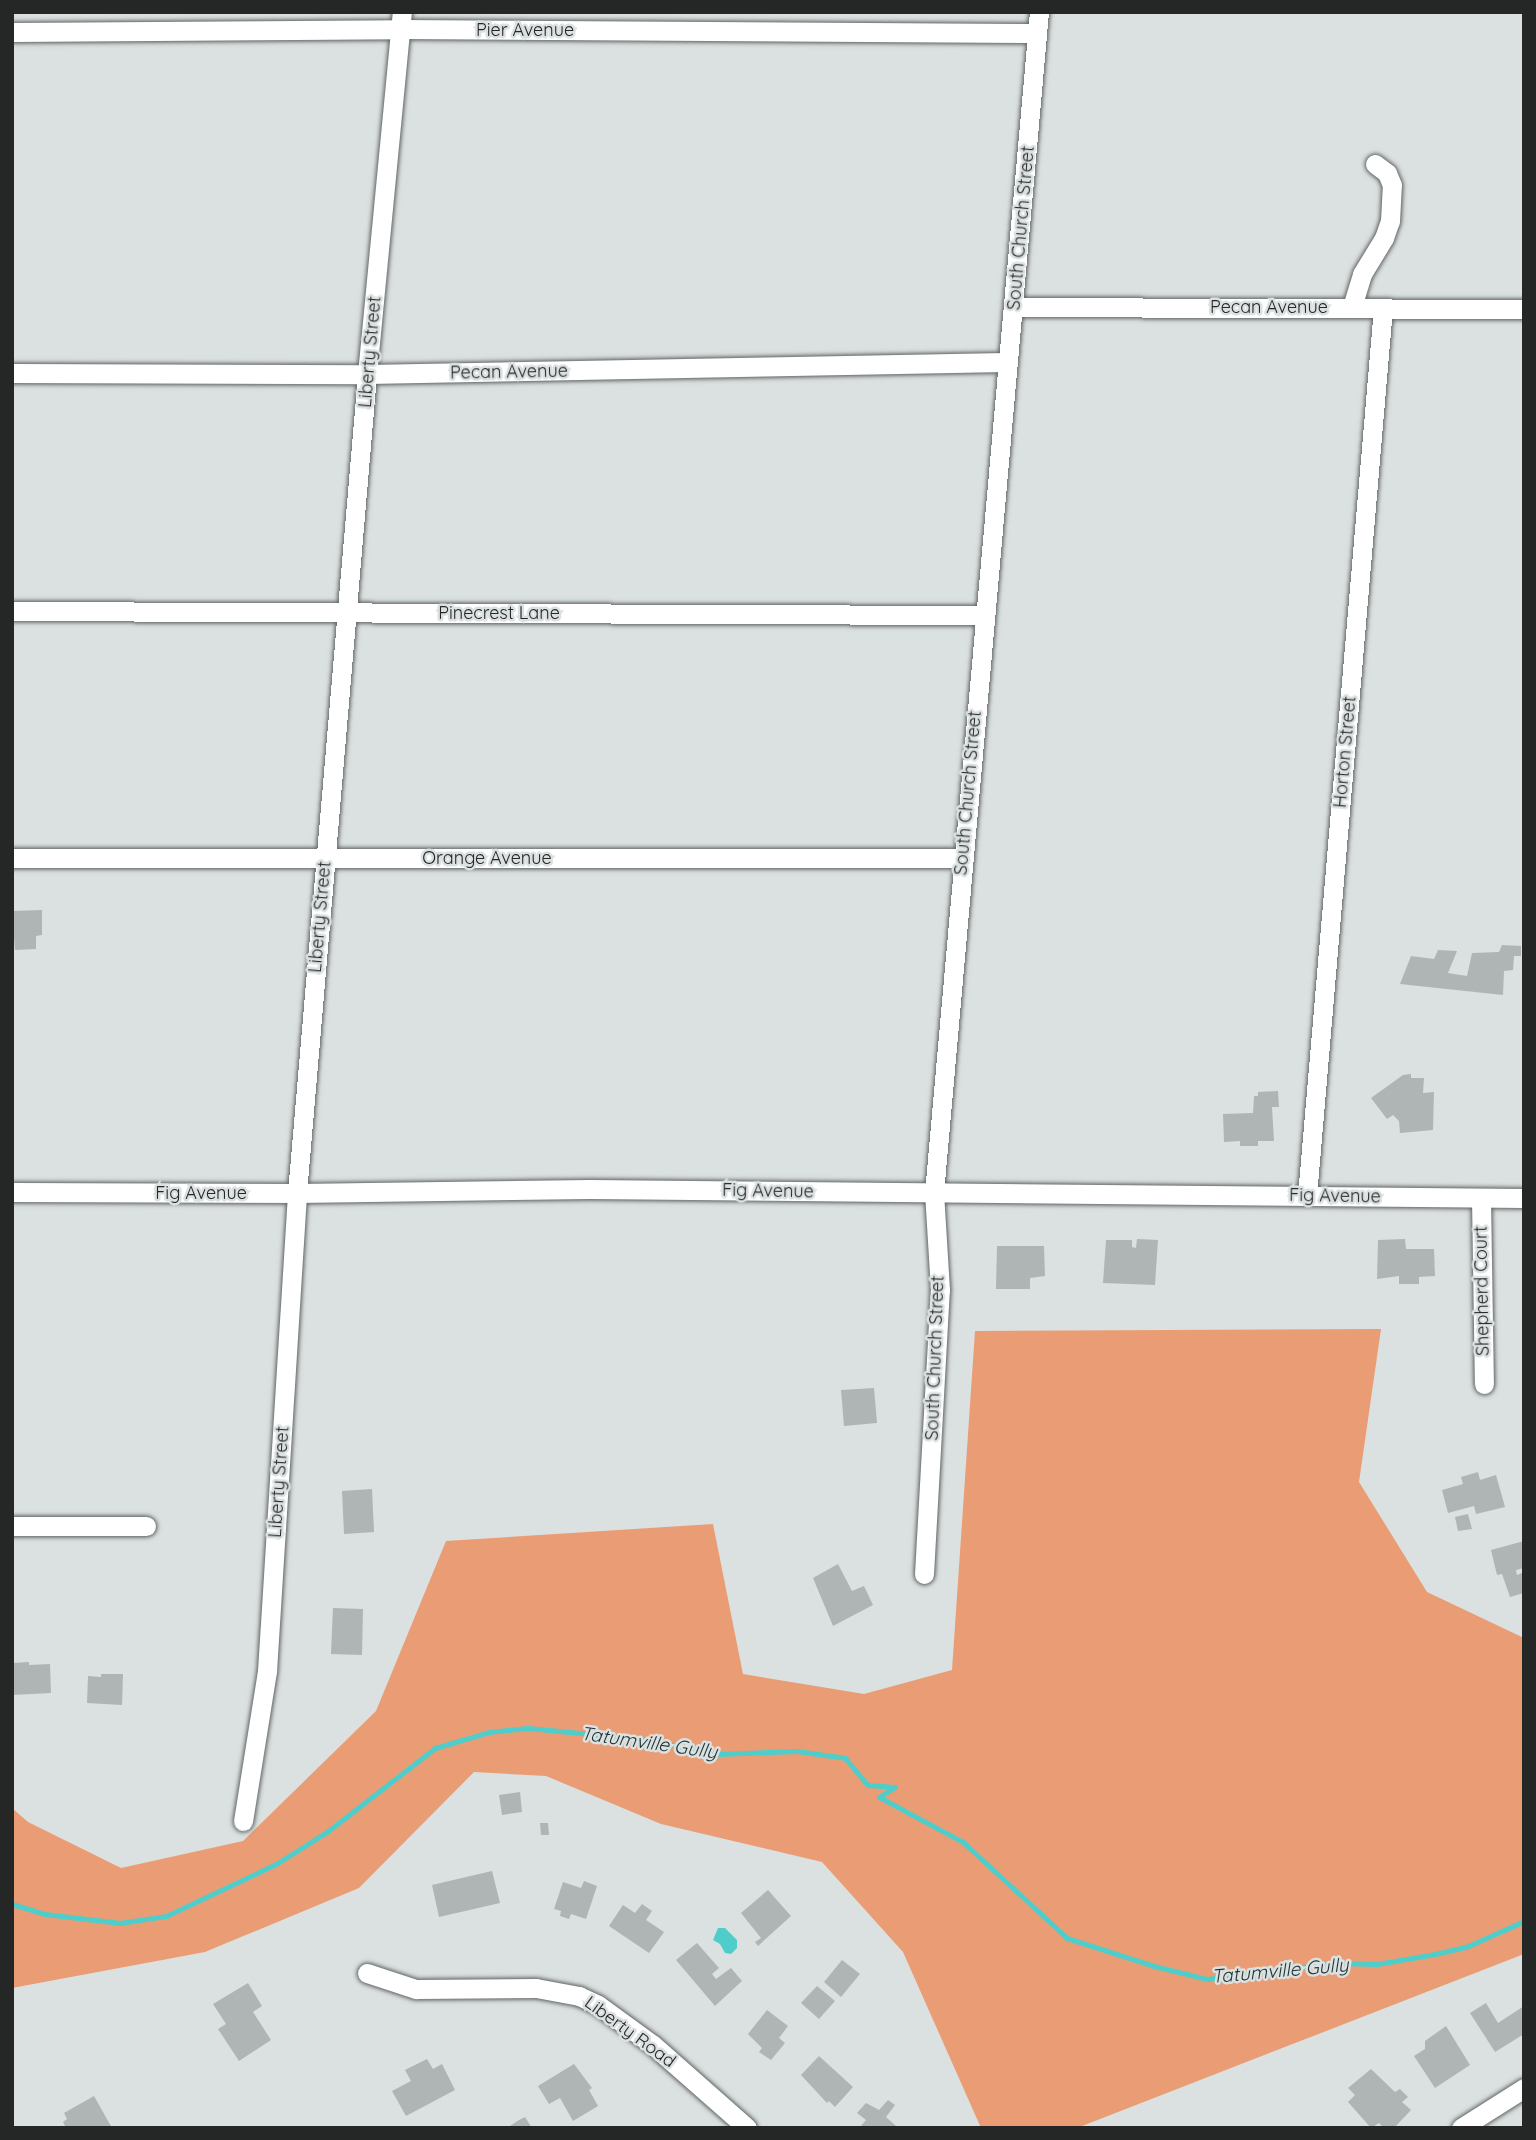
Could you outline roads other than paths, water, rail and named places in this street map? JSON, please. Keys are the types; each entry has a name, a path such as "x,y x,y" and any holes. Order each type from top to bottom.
{"street":[{"name":"South Church Street","path":"924,1574 940,1290 934,1193 1006,362 1015,307 1039,12"},
{"name":"Pier Avenue","path":"12,33 401,21 1037,33"},
{"name":"Liberty Street","path":"243,1821 267,1671 297,1194 367,374 401,21"},
{"path":"1352,307 1362,274 1384,238 1390,221 1392,185 1387,173 1375,164"},
{"name":"Pecan Avenue","path":"1015,307 1524,309"},
{"name":"Horton Street","path":"1307,1196 1383,308"},
{"name":"Pecan Avenue","path":"12,373 367,374 1006,362"},
{"name":"Pinecrest Lane","path":"12,611 985,615"},
{"name":"Orange Avenue","path":"12,858 962,858"},
{"name":"Fig Avenue","path":"12,1192 297,1194 590,1189 1524,1198"},
{"name":"Shepherd Court","path":"1481,1198 1483,1384"},
{"path":"12,1526 146,1527"},
{"name":"Liberty Road","path":"367,1973 416,1989 536,1988 579,1996 598,2005 653,2045 747,2128"},
{"path":"1461,2128 1524,2088"}],"water":[{"path":"718,1928 725,1928 737,1940 737,1948 731,1954 725,1953 720,1944 713,1940"}],"waterway":[{"name":"Tatumville Gully","path":"12,1904 45,1914 120,1923 166,1916 276,1864 328,1831 435,1748 489,1732 528,1728 642,1739 718,1754 797,1751 845,1758 868,1785 895,1787 879,1797 963,1842 1067,1938 1154,1966 1207,1979 1334,1963 1377,1964 1435,1954 1466,1947 1524,1921"}]}
